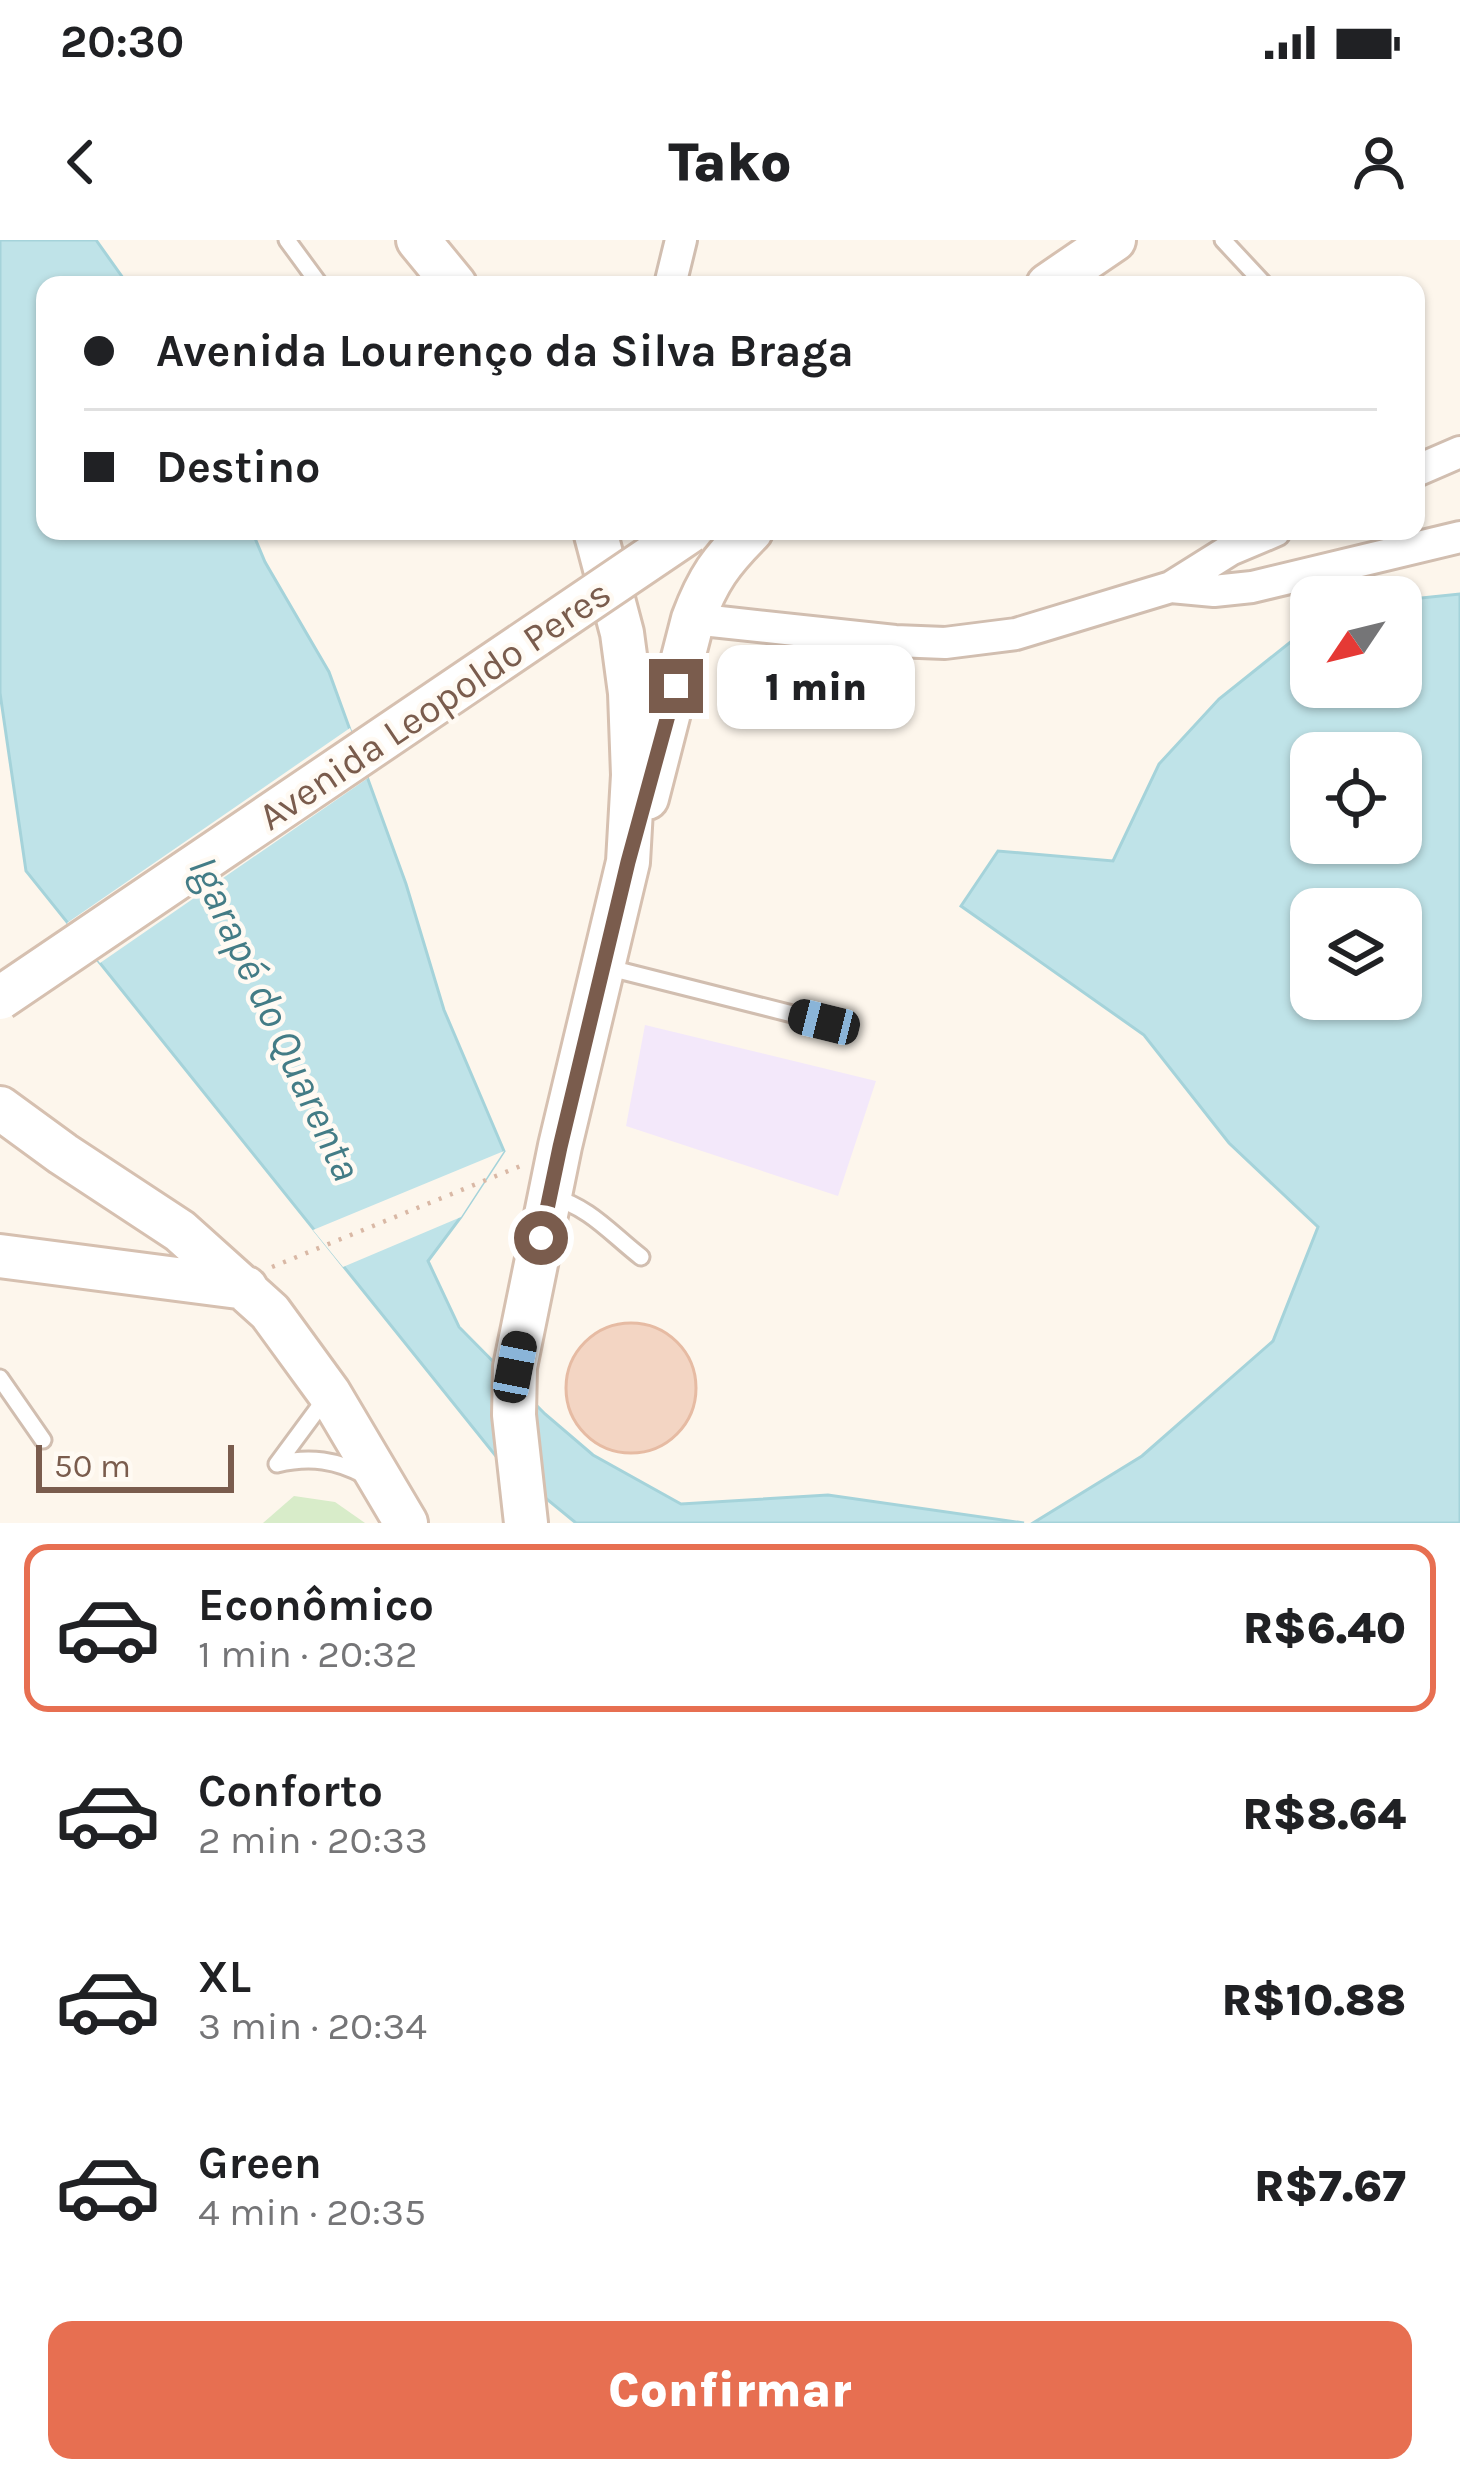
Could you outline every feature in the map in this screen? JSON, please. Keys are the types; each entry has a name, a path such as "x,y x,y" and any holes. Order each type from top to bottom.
{"street":[{"path":"418,240 448,276"},
{"path":"672,276 681,240"},
{"path":"1061,276 1114,240"},
{"path":"1425,467 1460,452"},
{"path":"1171,587 1214,591 1252,587 1460,537"},
{"path":"597,540 622,633 630,693 633,775 628,862"},
{"path":"652,540 680,562 719,564"},
{"name":"Avenida Leopoldo Peres","path":"0,998 677,540"},
{"path":"524,1519 514,1415 515,1367 535,1181 603,967 693,619 719,564 743,540"},
{"path":"693,619 895,641 945,643 1016,634 1171,587 1253,540"},
{"path":"0,1108 180,1231 261,1276 270,1312 329,1393 396,1505"},
{"path":"0,1256 261,1276"}],"lane":[{"path":"287,240 313,276"},
{"path":"1223,240 1257,276"},
{"path":"603,967 824,1022"},
{"path":"535,1181 598,1219 641,1257"},
{"path":"0,1378 43,1440"},
{"path":"329,1393 277,1465 301,1458 328,1460 355,1470 396,1505"}],"path":[{"path":"261,1276 535,1181"}],"shaded area":[{"path":"645,1025 876,1081 838,1196 626,1126"}],"green space":[{"path":"294,1496 335,1502 365,1523 263,1523"}],"water":[{"name":"Igarapé do Quarenta","path":"0,240 96,240 122,276 36,276 36,540 256,540 329,672 406,884 444,1010 504,1151 428,1261 459,1327 593,1455 681,1504 828,1495 1024,1523 576,1523 499,1460 26,871 0,693"},
{"path":"1460,594 1460,1523 1033,1523 1142,1456 1273,1341 1318,1227 1229,1143 1144,1035 961,906 998,851 1113,861 1159,764 1219,699 1290,642 1290,708 1422,708 1422,598"}],"pier":[{"path":"350,728 368,778 100,963 67,923"},
{"path":"504,1151 461,1217 343,1267 313,1230"}],"building":[{"path":"631,1323 656,1328 677,1342 691,1363 696,1388 691,1413 677,1434 656,1448 631,1453 606,1448 585,1434 571,1413 566,1388 571,1363 585,1342 606,1328"}],"route":[{"path":"541,1238 628,862 676,686"}]}
